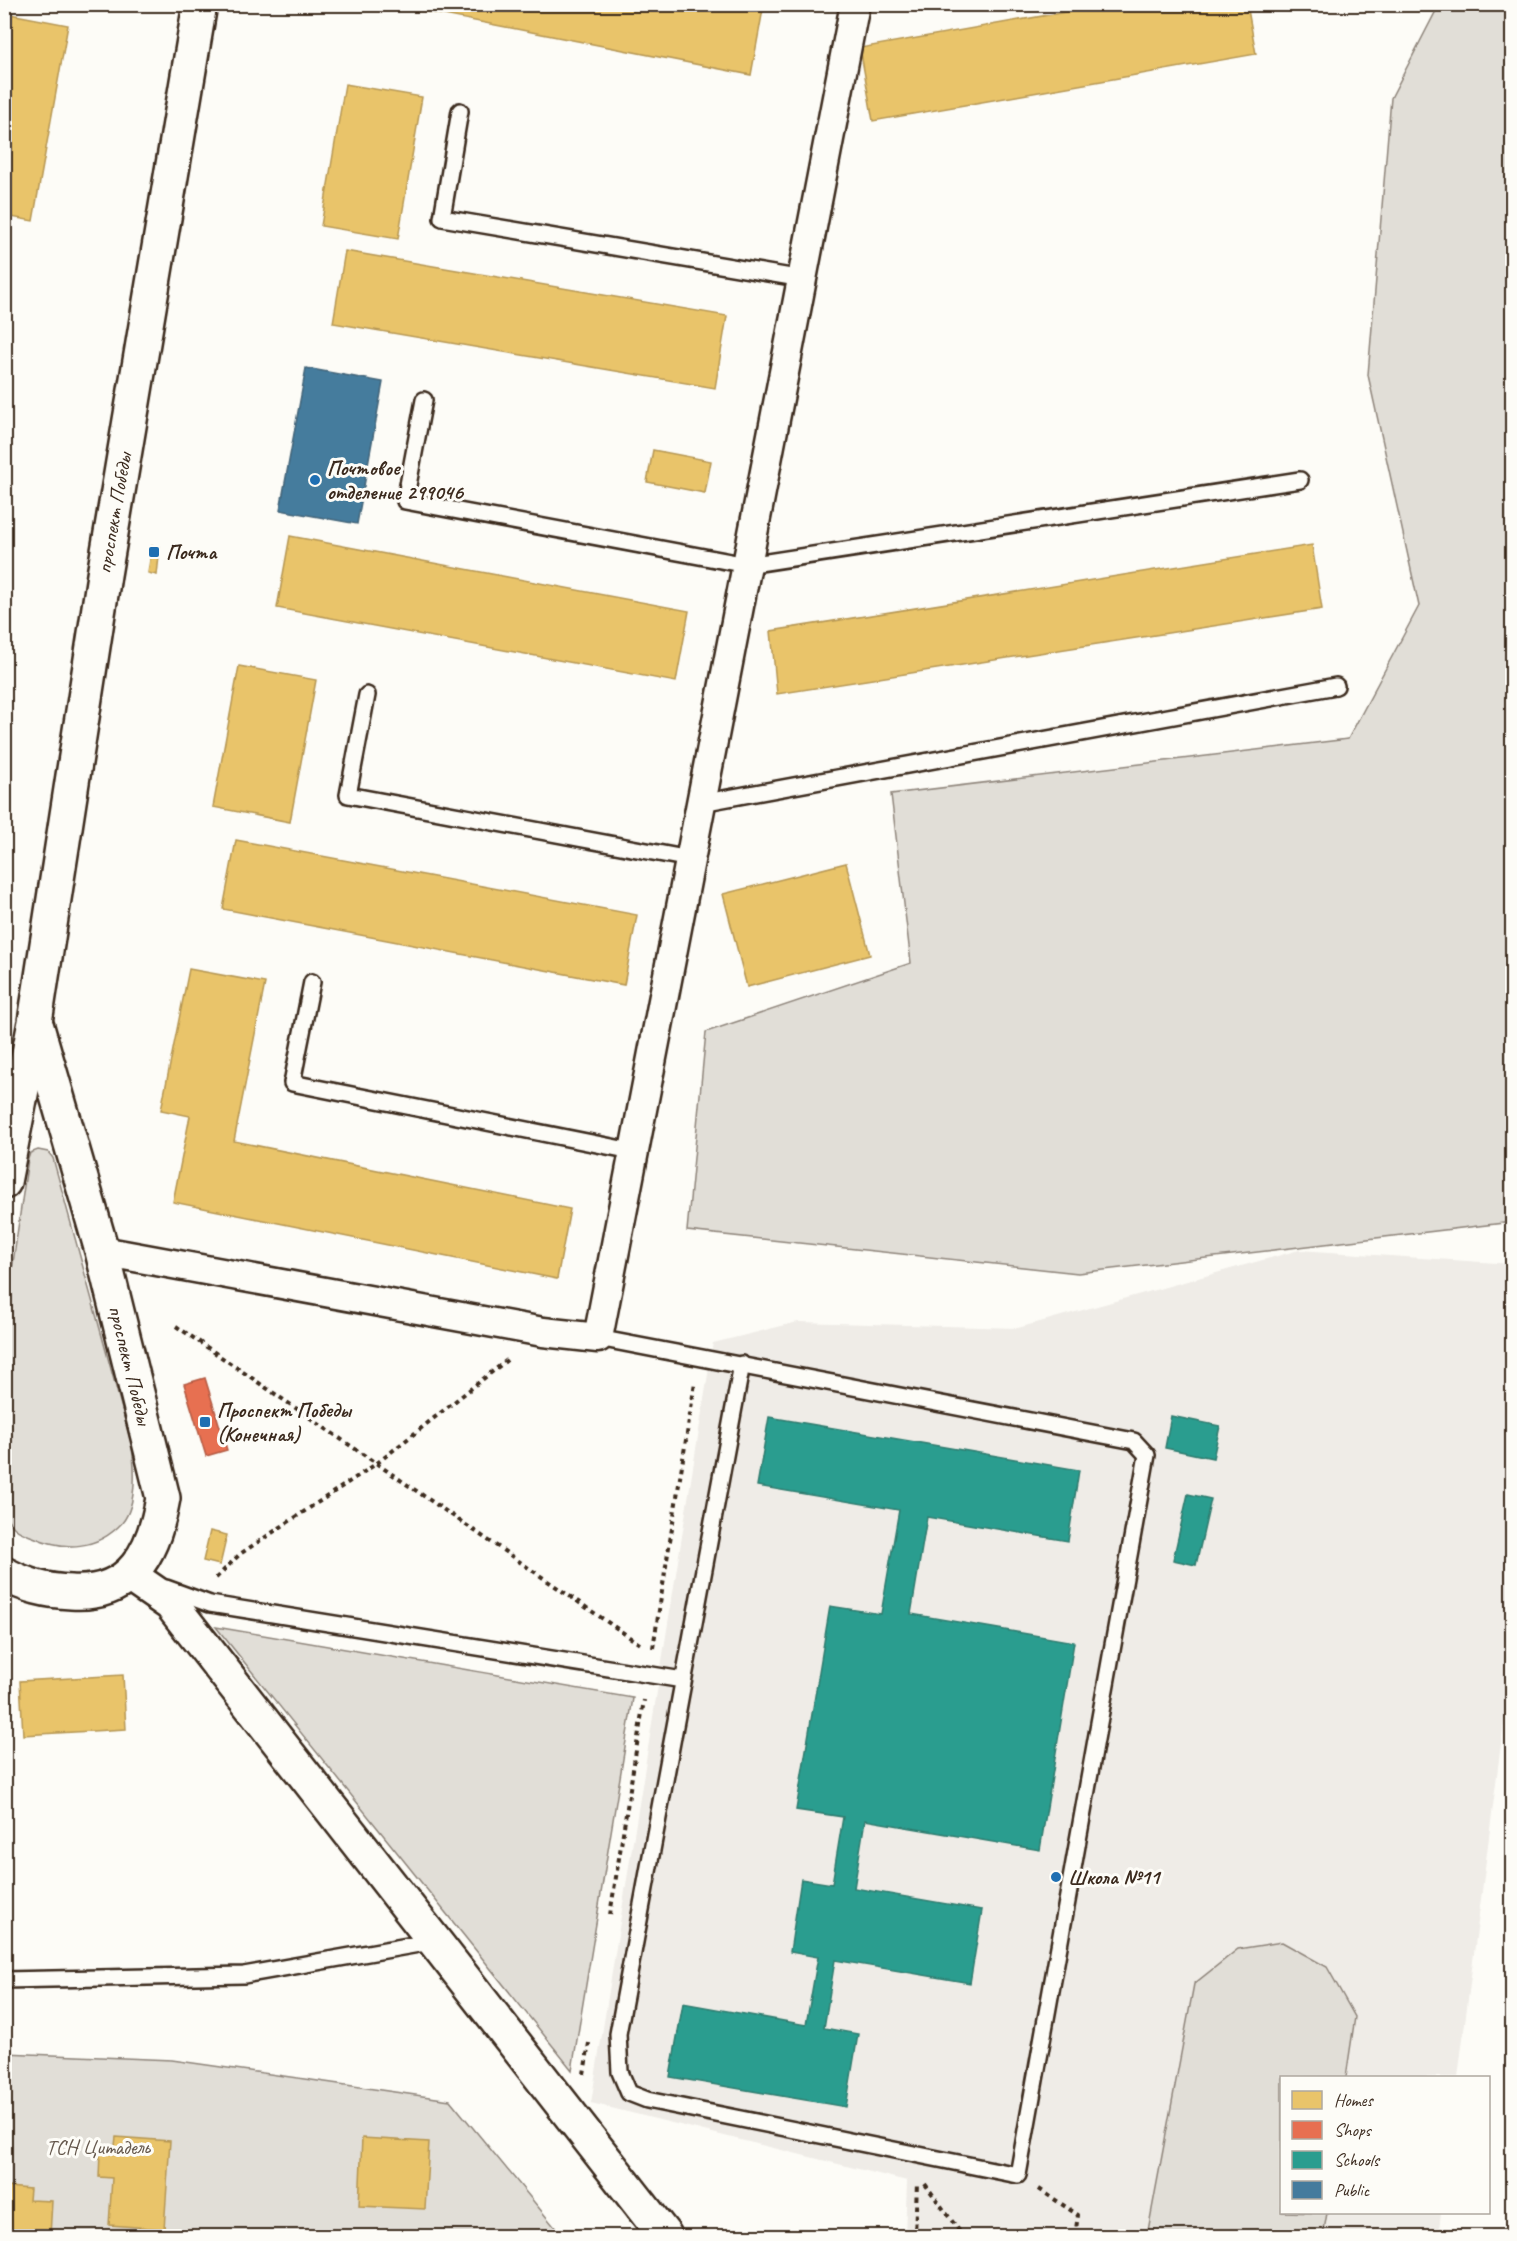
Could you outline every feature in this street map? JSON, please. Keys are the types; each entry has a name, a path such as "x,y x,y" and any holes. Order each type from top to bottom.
{"street":[{"name":"проспект Победы","path":"4,1182 35,1022 104,575 200,4"},
{"path":"102,1251 543,1332 598,1338 632,1151 855,4"},
{"name":"проспект Победы","path":"4,1575 24,1585 49,1591 84,1593 108,1588 129,1575 143,1560 159,1522 163,1498 102,1251 35,1022"},
{"path":"129,1575 171,1604 665,2236"}],"lane":[{"path":"460,111 442,218 803,279"},
{"path":"424,399 405,501 747,565 1300,480"},
{"path":"701,803 1336,686"},
{"path":"367,695 348,795 690,859"},
{"path":"312,982 292,1083 632,1151"},
{"path":"598,1338 742,1364 1134,1442 1146,1455 1018,2175 647,2100 629,2093 620,2072 618,2034 742,1364"},
{"path":"129,1575 222,1606 683,1680"},
{"path":"4,1980 244,1975 436,1941"}],"path":[{"path":"176,1326 652,1652"},
{"path":"199,1600 212,1582 240,1554 376,1464 543,1332"},
{"path":"609,1922 700,1356"},
{"path":"584,2075 590,2040"},
{"path":"901,2152 963,2236"},
{"path":"915,2236 918,2173"},
{"path":"1018,2175 1078,2215 1075,2236"}],"shaded area":[{"name":"Школа №11","path":"1299,1250 1512,1264 1512,1659 1458,2076 1280,2076 1280,2214 1441,2214 1438,2236 905,2236 907,2181 591,2103 713,1343 798,1322 1018,1328"}],"green space":[{"path":"1439,5 1512,5 1512,1222 1078,1273 687,1231 706,1032 911,963 891,794 1348,739 1419,606 1368,375 1391,98"},
{"path":"38,1150 48,1152 53,1158 131,1442 134,1461 133,1495 122,1523 102,1539 80,1545 57,1545 24,1534 10,1523 5,1515 5,1318 28,1159 30,1153"},
{"path":"216,1627 633,1698 572,2070"},
{"path":"1282,1942 1327,1967 1355,2017 1346,2076 1280,2076 1280,2214 1327,2214 1323,2236 1147,2236 1194,1984 1238,1949"},
{"name":"ТСН Цитадель","path":"5,2053 172,2060 450,2100 562,2236 5,2236"}],"building: Homes":[{"path":"388,4 764,4 751,75"},
{"path":"1111,4 1247,4 1256,54 873,121 860,48"},
{"path":"5,13 68,25 33,221 6,216 4,224"},
{"path":"345,84 422,97 398,239 321,226"},
{"path":"345,251 727,316 715,388 333,323"},
{"path":"653,450 711,461 705,493 647,482"},
{"path":"290,536 689,611 676,682 277,608"},
{"path":"1312,545 1322,609 777,694 771,631"},
{"path":"152,546 160,547 157,575 148,573"},
{"path":"239,666 316,680 290,822 213,807"},
{"path":"236,840 637,915 624,985 223,909"},
{"path":"846,863 870,955 747,987 723,894"},
{"path":"189,969 265,983 234,1141 570,1209 557,1279 173,1202 190,1116 161,1110"},
{"path":"210,1531 227,1535 220,1565 203,1561"},
{"path":"123,1675 126,1729 23,1735 20,1681"},
{"path":"116,2137 170,2141 164,2229 109,2225 112,2178 99,2177 100,2153 114,2154"},
{"path":"362,2138 429,2142 425,2209 359,2206"},
{"path":"8,2187 30,2189 29,2200 52,2201 50,2236 4,2236 4,2200 7,2200"}],"building: Shops":[{"path":"205,1378 227,1450 206,1456 184,1384"}],"building: Schools":[{"path":"1171,1416 1220,1426 1213,1458 1165,1448"},
{"path":"769,1417 1079,1470 1068,1541 927,1517 911,1614 1074,1642 1040,1850 865,1820 854,1888 982,1910 970,1983 835,1960 824,2028 858,2034 846,2107 670,2077 683,2003 806,2025 818,1957 790,1952 801,1879 832,1884 843,1817 796,1810 830,1606 881,1614 899,1510 757,1486"},
{"path":"1188,1494 1211,1499 1196,1565 1173,1560"}],"building: Public":[{"path":"306,368 383,382 357,524 280,510"}],"place":[{"name":"Почтовое отделение 299046","path":"315,480"},
{"name":"Почта","path":"154,552"},
{"name":"Проспект Победы (Конечная)","path":"205,1422"},
{"name":"Школа №11","path":"1056,1877"}]}
